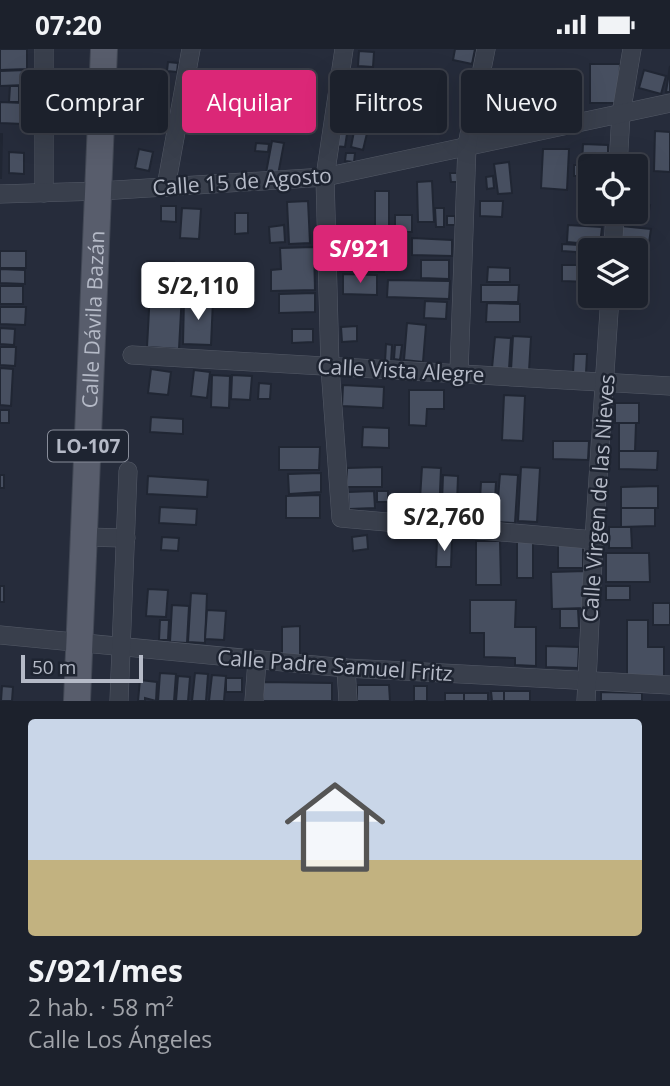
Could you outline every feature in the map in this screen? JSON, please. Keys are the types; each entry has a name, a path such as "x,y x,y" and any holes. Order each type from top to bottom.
{"main road":[{"name":"LO-107","path":"100,191 104,49"},
{"name":"Calle Dávila Bazán","path":"77,701 100,191"}],"street":[{"path":"44,49 44,193"},
{"path":"166,187 191,49"},
{"path":"344,49 326,177 330,367 341,518 594,540"},
{"path":"459,372 467,145 486,49"},
{"path":"619,154 621,114 632,49"},
{"name":"Calle 15 de Agosto","path":"0,194 100,191 326,177 670,103"},
{"name":"Calle Virgen de las Nieves","path":"586,701 609,308"},
{"name":"Calle Vista Alegre","path":"132,355 670,386"},
{"path":"119,701 128,471"},
{"path":"84,537 125,538"},
{"name":"Calle Padre Samuel Fritz","path":"0,636 346,668 670,685"},
{"path":"254,701 257,661"},
{"path":"346,668 348,701"}],"building":[{"path":"0,49 27,49 27,69 0,70"},
{"path":"455,49 475,49 472,64 453,60"},
{"path":"359,51 374,52 373,67 358,66"},
{"path":"168,62 178,63 177,72 167,70"},
{"path":"590,64 620,64 619,103 590,103"},
{"path":"670,66 670,92 666,92"},
{"path":"21,70 21,85 0,86 0,71"},
{"path":"644,70 666,76 661,94 639,88"},
{"path":"10,86 19,86 19,102 9,102"},
{"path":"0,102 21,103 21,124 0,123"},
{"path":"655,131 670,132 670,172 654,171"},
{"path":"336,133 347,133 345,147 334,146"},
{"path":"354,133 367,133 363,150 351,147"},
{"path":"2,134 1,178 0,178"},
{"path":"272,141 284,143 278,175 266,173"},
{"path":"256,143 269,144 268,152 255,151"},
{"path":"583,144 608,145 608,154 583,154"},
{"path":"139,149 153,152 149,171 135,168"},
{"path":"543,149 569,149 567,190 541,188"},
{"path":"9,152 24,153 24,174 9,173"},
{"path":"346,153 355,153 354,162 345,161"},
{"path":"509,162 512,193 498,194 494,164"},
{"path":"574,165 578,165 578,176 574,176"},
{"path":"450,173 457,173 457,182 451,182"},
{"path":"493,176 494,188 487,189 486,177"},
{"path":"432,181 434,222 418,222 417,182"},
{"path":"375,191 389,191 389,235 375,235"},
{"path":"308,201 310,243 289,244 287,202"},
{"path":"480,201 503,201 502,217 480,216"},
{"path":"161,206 176,206 176,222 161,221"},
{"path":"182,208 201,209 199,239 180,238"},
{"path":"435,208 444,208 444,227 436,227"},
{"path":"235,213 248,213 248,233 235,234"},
{"path":"395,215 412,215 412,232 395,232"},
{"path":"447,216 455,216 455,225 447,225"},
{"path":"284,225 285,242 270,243 269,227"},
{"path":"568,225 602,227 601,238 578,238 578,243 567,242"},
{"path":"621,226 651,229 648,250 648,238 619,238"},
{"path":"412,238 452,240 452,256 412,255"},
{"path":"562,244 578,245 578,255 576,252 562,251"},
{"path":"314,247 315,290 271,291 271,270 281,269 280,248"},
{"path":"0,251 26,251 26,268 0,268"},
{"path":"340,253 384,255 384,272 340,271"},
{"path":"421,260 449,260 449,279 421,278"},
{"path":"147,261 174,262 173,290 146,289"},
{"path":"562,265 578,265 578,282 562,281"},
{"path":"488,267 510,268 510,282 487,282"},
{"path":"0,269 25,270 25,284 0,283"},
{"path":"343,274 377,275 377,295 343,294"},
{"path":"388,280 450,281 449,299 387,297"},
{"path":"481,285 519,285 518,302 481,302"},
{"path":"0,286 23,286 23,304 0,304"},
{"path":"150,292 182,293 179,349 147,347"},
{"path":"315,293 315,312 279,313 279,294"},
{"path":"184,299 213,300 211,345 183,344"},
{"path":"425,301 447,302 446,319 424,318"},
{"path":"487,303 520,304 520,322 486,322"},
{"path":"0,307 26,307 25,325 0,324"},
{"path":"407,323 426,325 423,362 404,360"},
{"path":"357,326 357,341 342,342 341,327"},
{"path":"0,328 15,329 14,345 0,344"},
{"path":"292,329 313,329 313,342 292,343"},
{"path":"513,336 531,337 529,371 511,370"},
{"path":"495,337 511,338 509,369 492,368"},
{"path":"386,344 392,345 391,362 385,362"},
{"path":"395,345 402,345 400,360 394,359"},
{"path":"0,347 16,347 15,366 0,365"},
{"path":"574,354 587,354 586,373 573,373"},
{"path":"0,368 13,369 11,406 0,405"},
{"path":"151,369 171,372 168,395 148,393"},
{"path":"194,370 210,372 207,398 191,396"},
{"path":"212,375 230,376 229,408 211,407"},
{"path":"232,375 252,376 250,400 231,399"},
{"path":"259,383 271,384 270,399 258,399"},
{"path":"343,385 384,387 383,408 342,406"},
{"path":"409,390 444,390 444,409 427,409 426,426 409,425"},
{"path":"504,395 525,396 523,441 502,440"},
{"path":"615,403 639,403 639,423 615,423"},
{"path":"0,410 9,410 9,423 0,423"},
{"path":"151,417 183,419 183,434 150,432"},
{"path":"619,423 636,423 635,451 619,451"},
{"path":"363,427 389,428 389,448 362,447"},
{"path":"553,441 589,441 588,460 553,459"},
{"path":"279,447 320,447 319,470 279,470"},
{"path":"619,451 658,451 657,470 619,469"},
{"path":"382,467 382,487 347,487 347,468"},
{"path":"422,467 441,468 439,516 419,515"},
{"path":"521,467 540,468 537,522 518,521"},
{"path":"321,473 321,492 289,494 288,474"},
{"path":"500,474 518,475 515,523 496,522"},
{"path":"0,475 4,475 4,488 0,488"},
{"path":"443,475 458,476 457,503 442,503"},
{"path":"148,476 208,480 207,497 147,494"},
{"path":"481,482 496,482 494,518 479,517"},
{"path":"658,486 658,508 621,508 621,487"},
{"path":"374,491 375,508 349,509 348,492"},
{"path":"377,491 388,491 388,502 377,502"},
{"path":"320,495 320,518 286,518 286,496"},
{"path":"160,507 197,509 196,525 159,523"},
{"path":"621,508 655,508 655,526 621,527"},
{"path":"609,527 631,527 632,548 609,548"},
{"path":"367,535 368,549 353,551 352,537"},
{"path":"162,537 179,538 178,551 161,550"},
{"path":"437,539 452,539 451,567 436,567"},
{"path":"476,541 500,541 501,585 476,585"},
{"path":"517,542 533,542 533,578 517,578"},
{"path":"558,542 583,543 583,568 558,568"},
{"path":"606,553 649,553 650,582 606,582"},
{"path":"586,571 587,608 552,609 551,572"},
{"path":"0,586 4,586 4,602 0,602"},
{"path":"606,586 630,586 630,600 606,600"},
{"path":"148,589 168,590 166,617 146,616"},
{"path":"191,593 207,594 205,643 188,642"},
{"path":"470,600 516,600 515,627 536,627 536,666 515,665 515,658 484,657 484,633 470,633"},
{"path":"653,603 670,603 670,625 653,625"},
{"path":"172,605 189,606 187,643 170,642"},
{"path":"560,609 578,609 579,628 560,628"},
{"path":"207,610 226,611 224,640 205,639"},
{"path":"160,620 169,620 168,640 159,640"},
{"path":"627,620 648,620 648,647 664,647 664,677 627,677"},
{"path":"300,626 300,655 282,656 282,627"},
{"path":"546,646 579,647 578,668 546,667"},
{"path":"160,673 176,674 174,701 158,701"},
{"path":"195,673 208,674 206,701 192,701"},
{"path":"212,675 226,676 224,701 209,701"},
{"path":"178,676 190,677 188,701 176,701"},
{"path":"226,678 242,678 242,692 226,692"},
{"path":"140,680 157,682 156,701 145,698 145,701 138,701"},
{"path":"263,682 332,683 332,701 263,701"},
{"path":"357,685 389,685 390,701 357,701"},
{"path":"2,686 13,687 12,701 1,701"},
{"path":"414,686 427,686 427,701 414,701"},
{"path":"491,691 504,691 504,701 492,701"},
{"path":"504,691 530,691 530,701 504,701"},
{"path":"601,692 642,693 642,701 601,701"},
{"path":"445,693 464,693 464,701 445,701"},
{"path":"464,693 488,693 488,701 464,701"}]}
